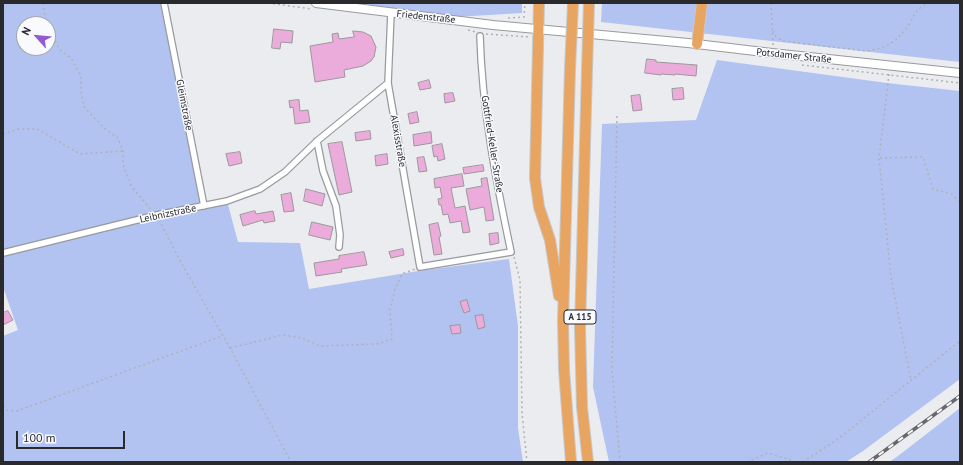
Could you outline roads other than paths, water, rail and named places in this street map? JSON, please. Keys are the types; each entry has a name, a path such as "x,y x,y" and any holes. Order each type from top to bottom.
{"highway":[{"path":"539,3 537,28 536,194 550,240 563,321"},
{"name":"A 115","path":"571,462 564,370 563,321 573,3"},
{"name":"A 115","path":"588,462 582,408 580,328 590,3"},
{"path":"697,44 702,3"}],"main road":[{"name":"Friedenstraße","path":"316,3 493,25 628,37"},
{"name":"Potsdamer Straße","path":"628,37 772,54 960,73"}],"street":[{"name":"Gleimstraße","path":"164,3 204,206"},
{"name":"Alexisstraße","path":"391,13 388,83 420,267"},
{"name":"Gottfried-Keller-Straße","path":"420,267 511,252 493,166 481,70 480,36"},
{"name":"Leibnizstraße","path":"3,253 157,215 227,201 260,189 285,172 317,141 388,83"},
{"path":"317,141 323,171 336,206 340,228 340,247"}],"railway":[{"path":"869,462 960,396"}]}
